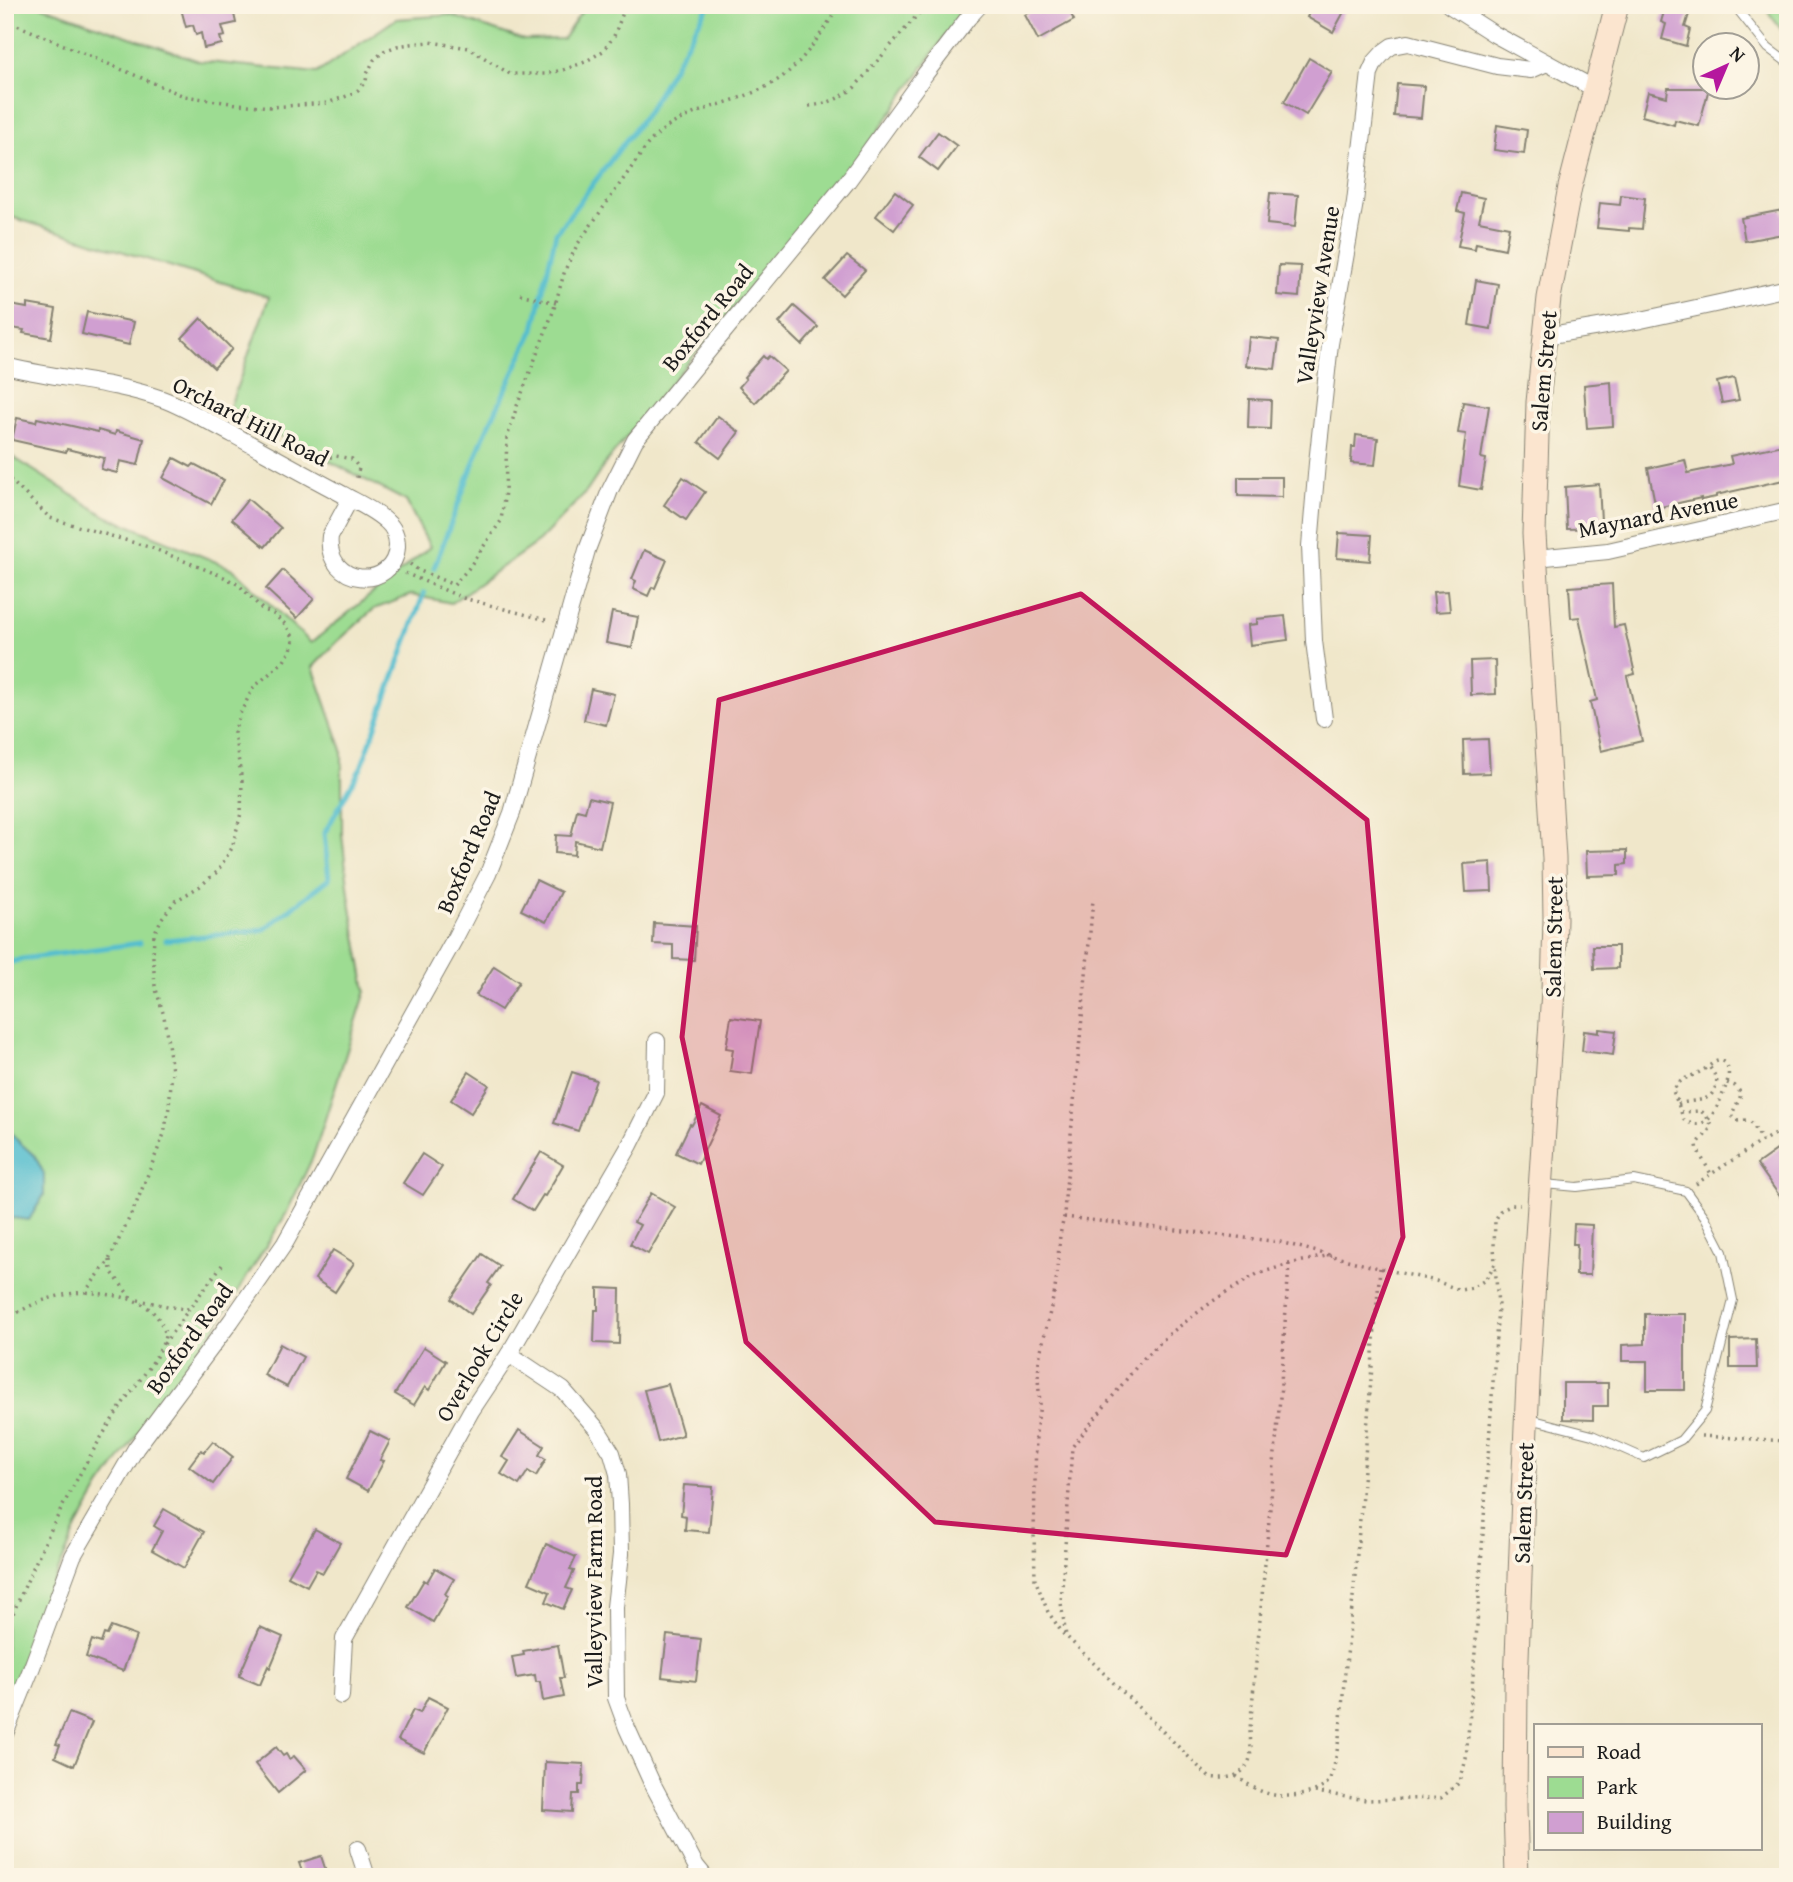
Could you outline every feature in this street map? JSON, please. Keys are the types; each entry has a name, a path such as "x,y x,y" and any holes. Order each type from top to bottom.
{"main road":[{"name":"Salem Street","path":"1517,1877 1516,1685 1526,1418 1553,991 1555,919 1554,858 1534,534 1538,402 1549,298 1570,187 1617,5"}],"street":[{"name":"Boxford Road","path":"5,1734 73,1556 136,1448 231,1321 285,1243 456,938 488,874 512,813 587,550 610,490 635,440 847,183 926,73 980,5"},
{"path":"1449,5 1494,34 1595,89"},
{"name":"Valleyview Avenue","path":"1324,719 1314,641 1310,546 1330,344 1355,202 1370,73 1385,51 1392,46 1408,43 1497,66 1531,70 1547,63"},
{"path":"1545,336 1641,320 1788,288"},
{"name":"Orchard Hill Road","path":"5,366 130,389 197,415 352,495 381,516 394,532 397,546 393,559 396,562"},
{"path":"352,495 330,536 330,551 335,563 345,573 366,578 379,574 396,562"},
{"name":"Maynard Avenue","path":"1536,558 1608,551 1788,510"},
{"name":"Overlook Circle","path":"341,1696 344,1639 471,1411 509,1354 630,1144 656,1093 657,1041"},
{"name":"Valleyview Farm Road","path":"509,1354 563,1390 597,1429 612,1453 618,1474 621,1554 615,1607 616,1698 651,1781 696,1866 705,1877"},
{"path":"358,1849 367,1877"}],"lane":[{"path":"1734,5 1768,48 1788,62"},
{"path":"1526,1418 1592,1435 1644,1458 1681,1440 1705,1411 1733,1300 1723,1252 1705,1217 1686,1191 1634,1180 1540,1194"}],"path":[{"path":"5,20 184,96 271,107 327,103 350,95 366,81 374,60 384,51 411,44 430,42 469,48 510,74 545,74 563,70 585,62 603,51 614,36 626,5"},
{"path":"396,562 454,585 501,521 507,438 556,303 565,270 577,246 648,144 670,124 762,88 783,76 810,50 840,5"},
{"path":"809,106 839,99 853,88 926,5"},
{"path":"520,294 556,303"},
{"path":"352,495 359,468"},
{"path":"5,475 50,518 152,548 239,585 262,609 285,624 294,638 284,661 253,688 234,733 242,781 241,813 232,848 218,872 175,901 154,934 155,986 164,1016 172,1071 164,1134 149,1174 110,1258 85,1292"},
{"path":"396,562 463,598 566,625"},
{"path":"1093,900 1064,1217 1055,1290 1039,1359 1035,1579 1048,1612 1066,1636 1209,1777 1220,1779 1236,1776 1250,1758 1250,1729 1280,1398 1289,1264"},
{"path":"1719,1060 1727,1065 1727,1083 1716,1112 1700,1124 1692,1125 1684,1120 1673,1091 1682,1079 1698,1074 1709,1066 1719,1060"},
{"path":"1678,1104 1708,1099 1712,1095 1717,1079 1709,1066"},
{"path":"1727,1083 1735,1086 1741,1093 1732,1114 1734,1119 1740,1122 1750,1121 1762,1140"},
{"path":"1681,1112 1701,1111 1711,1125 1711,1129 1697,1145 1698,1152 1711,1174"},
{"path":"1686,1191 1762,1140 1788,1127"},
{"path":"1236,1776 1254,1790 1279,1797 1315,1792 1366,1800 1441,1798 1460,1782 1466,1759 1476,1640 1498,1306 1494,1246 1496,1221 1500,1211 1540,1194"},
{"path":"1064,1217 1280,1242 1436,1281 1460,1290 1472,1288 1486,1280 1495,1264"},
{"path":"1066,1636 1061,1603 1072,1447 1141,1362 1168,1335 1213,1301 1257,1274 1331,1255"},
{"path":"110,1258 111,1271 132,1299 146,1305 158,1318 165,1331 163,1345"},
{"path":"5,1633 31,1569 76,1480 124,1402 222,1265"},
{"path":"1315,1792 1327,1783 1336,1758 1350,1633 1380,1268"},
{"path":"7,1319 40,1301 62,1294 85,1292 189,1309"},
{"path":"1685,1435 1788,1441"}],"highlighted area":[{"path":"1081,594 1367,820 1403,1237 1286,1555 935,1522 746,1342 682,1037 719,700"}],"green space":[{"path":"5,5 38,5 199,61 317,73 396,19 450,15 524,40 563,39 586,5 967,5 862,154 801,231 720,323 607,461 587,491 539,541 451,603 411,595 374,609 313,667 342,750 342,835 350,902 366,991 313,1157 286,1214 215,1328 100,1487 77,1528 49,1592 5,1707 5,452 104,515 233,569 311,643 430,547 406,501 229,409 269,297 5,215"},
{"path":"1763,5 1788,5 1788,34 1784,33"}],"water":[{"path":"5,1126 35,1156 44,1174 44,1195 29,1220 5,1220"}],"building":[{"path":"180,5 232,5 236,23 222,26 225,36 220,37 222,44 204,48 201,33 196,35 193,25 186,27"},
{"path":"1043,5 1066,5 1074,20 1038,40 1025,15"},
{"path":"1313,5 1336,5 1345,10 1333,32 1307,17"},
{"path":"1666,5 1690,11 1685,27 1690,29 1686,46 1662,39 1666,24 1661,22"},
{"path":"1309,58 1332,72 1306,115 1284,102"},
{"path":"1397,84 1424,86 1421,118 1394,116"},
{"path":"1668,88 1692,88 1692,102 1705,102 1699,126 1675,120 1674,125 1642,116 1648,92 1667,97"},
{"path":"1497,125 1527,130 1524,154 1494,150"},
{"path":"938,132 957,146 938,171 919,157"},
{"path":"895,191 913,205 894,230 876,216"},
{"path":"1270,193 1298,195 1295,227 1267,224"},
{"path":"1461,193 1484,198 1479,221 1509,227 1505,249 1476,243 1475,249 1458,246 1465,213 1457,211"},
{"path":"1621,195 1645,198 1642,229 1629,228 1629,231 1597,228 1600,203 1620,205"},
{"path":"1783,210 1788,233 1745,241 1741,218"},
{"path":"847,256 865,270 842,295 825,280"},
{"path":"1279,265 1301,266 1299,297 1277,295"},
{"path":"1476,280 1498,284 1491,329 1469,325"},
{"path":"27,304 56,309 51,338 6,327 10,305 27,308"},
{"path":"794,306 818,327 802,345 779,323"},
{"path":"87,312 134,322 129,345 82,334"},
{"path":"201,318 232,349 214,368 182,338"},
{"path":"1249,337 1279,340 1275,369 1246,366"},
{"path":"763,356 766,359 769,356 786,371 755,403 739,387 746,379 744,377"},
{"path":"1734,378 1739,400 1722,403 1717,382"},
{"path":"1611,382 1613,426 1587,428 1584,385"},
{"path":"1249,399 1271,400 1270,429 1248,428"},
{"path":"1463,402 1489,406 1481,458 1486,459 1481,490 1459,486 1466,434 1458,433"},
{"path":"718,416 739,432 720,458 699,442"},
{"path":"17,418 36,422 37,418 115,435 116,431 144,439 138,465 120,461 117,473 101,469 104,458 12,440"},
{"path":"1356,435 1378,438 1375,465 1351,463"},
{"path":"1788,444 1788,479 1716,497 1656,508 1648,468 1685,460 1688,473 1732,464 1730,456"},
{"path":"174,458 191,467 194,464 224,480 211,504 163,478"},
{"path":"683,477 705,492 686,520 664,505"},
{"path":"1238,477 1282,477 1282,497 1238,496"},
{"path":"1599,484 1601,521 1595,521 1595,528 1567,529 1565,487"},
{"path":"248,499 281,528 265,547 232,519"},
{"path":"1339,533 1372,535 1370,561 1337,558"},
{"path":"644,550 667,560 655,588 652,587 648,596 633,589 636,581 632,579"},
{"path":"283,570 314,599 297,618 266,589"},
{"path":"1612,584 1614,627 1624,625 1635,674 1627,676 1642,741 1601,751 1590,702 1597,700 1579,617 1571,618 1569,587"},
{"path":"1448,591 1450,611 1435,612 1433,592"},
{"path":"612,612 638,617 632,648 606,643"},
{"path":"1285,616 1288,640 1250,645 1248,625 1257,624 1257,619"},
{"path":"1495,660 1496,694 1471,695 1470,661"},
{"path":"591,689 614,694 606,725 584,720"},
{"path":"1488,739 1490,773 1464,774 1463,740"},
{"path":"589,797 610,802 600,847 575,841 574,855 555,853 556,835 571,836 577,810 585,812"},
{"path":"1627,850 1627,864 1619,865 1619,875 1587,876 1586,851"},
{"path":"1491,862 1492,891 1466,892 1464,864"},
{"path":"536,880 561,892 546,922 521,910"},
{"path":"654,923 696,926 694,960 673,959 673,945 653,944"},
{"path":"1593,946 1618,946 1618,968 1594,969"},
{"path":"494,966 519,982 501,1010 476,995"},
{"path":"731,1017 760,1021 752,1074 730,1071 733,1049 726,1048"},
{"path":"1599,1029 1616,1031 1613,1055 1582,1051 1584,1031 1599,1033"},
{"path":"469,1072 489,1085 471,1113 451,1100"},
{"path":"572,1072 596,1080 578,1131 554,1123"},
{"path":"702,1106 721,1116 698,1164 676,1153"},
{"path":"1788,1142 1788,1208 1757,1164"},
{"path":"541,1152 563,1165 533,1211 513,1199"},
{"path":"422,1154 442,1167 423,1195 403,1183"},
{"path":"651,1193 675,1207 648,1254 630,1244 640,1225 634,1222"},
{"path":"1574,1224 1592,1225 1590,1275 1576,1275 1577,1244 1573,1244"},
{"path":"333,1250 354,1263 335,1292 315,1279"},
{"path":"482,1254 500,1266 488,1283 491,1285 471,1314 451,1299"},
{"path":"598,1288 620,1289 619,1344 594,1343"},
{"path":"1645,1314 1685,1314 1685,1390 1647,1390 1647,1361 1622,1361 1622,1345 1645,1344"},
{"path":"1756,1339 1757,1368 1730,1368 1730,1340"},
{"path":"280,1344 303,1357 287,1387 264,1375"},
{"path":"424,1347 446,1361 429,1390 425,1387 414,1405 395,1394"},
{"path":"1563,1383 1608,1383 1608,1406 1593,1406 1593,1420 1563,1419"},
{"path":"668,1384 683,1435 658,1442 644,1390"},
{"path":"519,1430 544,1446 539,1455 546,1459 536,1476 528,1471 519,1485 501,1474 509,1461 502,1457"},
{"path":"370,1431 390,1441 380,1460 384,1461 368,1491 346,1479"},
{"path":"213,1441 233,1457 213,1484 189,1466 201,1450 204,1452"},
{"path":"684,1485 713,1487 709,1532 685,1530 686,1516 681,1515"},
{"path":"164,1509 204,1532 184,1568 152,1550 162,1531 154,1526"},
{"path":"315,1529 340,1543 323,1573 316,1570 307,1586 288,1576"},
{"path":"546,1544 576,1557 570,1570 574,1571 566,1588 572,1590 563,1609 546,1602 550,1592 529,1583"},
{"path":"435,1568 454,1579 433,1622 408,1607 424,1580 427,1582"},
{"path":"111,1627 136,1636 123,1671 86,1657 92,1640 101,1643 104,1634 107,1635"},
{"path":"260,1627 283,1637 260,1685 239,1676"},
{"path":"667,1635 701,1639 696,1681 662,1677"},
{"path":"558,1645 564,1678 560,1678 564,1697 543,1701 540,1682 536,1682 535,1675 516,1678 512,1657 524,1655 523,1651"},
{"path":"428,1697 448,1707 424,1753 398,1740 413,1710 420,1713"},
{"path":"69,1713 92,1722 74,1766 55,1757 60,1745 56,1744"},
{"path":"276,1747 289,1759 294,1756 306,1770 278,1793 255,1764"},
{"path":"545,1762 584,1764 583,1785 579,1785 579,1794 573,1794 572,1812 543,1810"},
{"path":"321,1856 328,1877 304,1877 299,1863"}],"waterway":[{"path":"434,568 483,438 534,329 556,233 648,111 709,5"},
{"path":"166,940 263,930 329,879 324,834 361,768 424,593"},
{"path":"5,964 22,959 140,943"}]}
